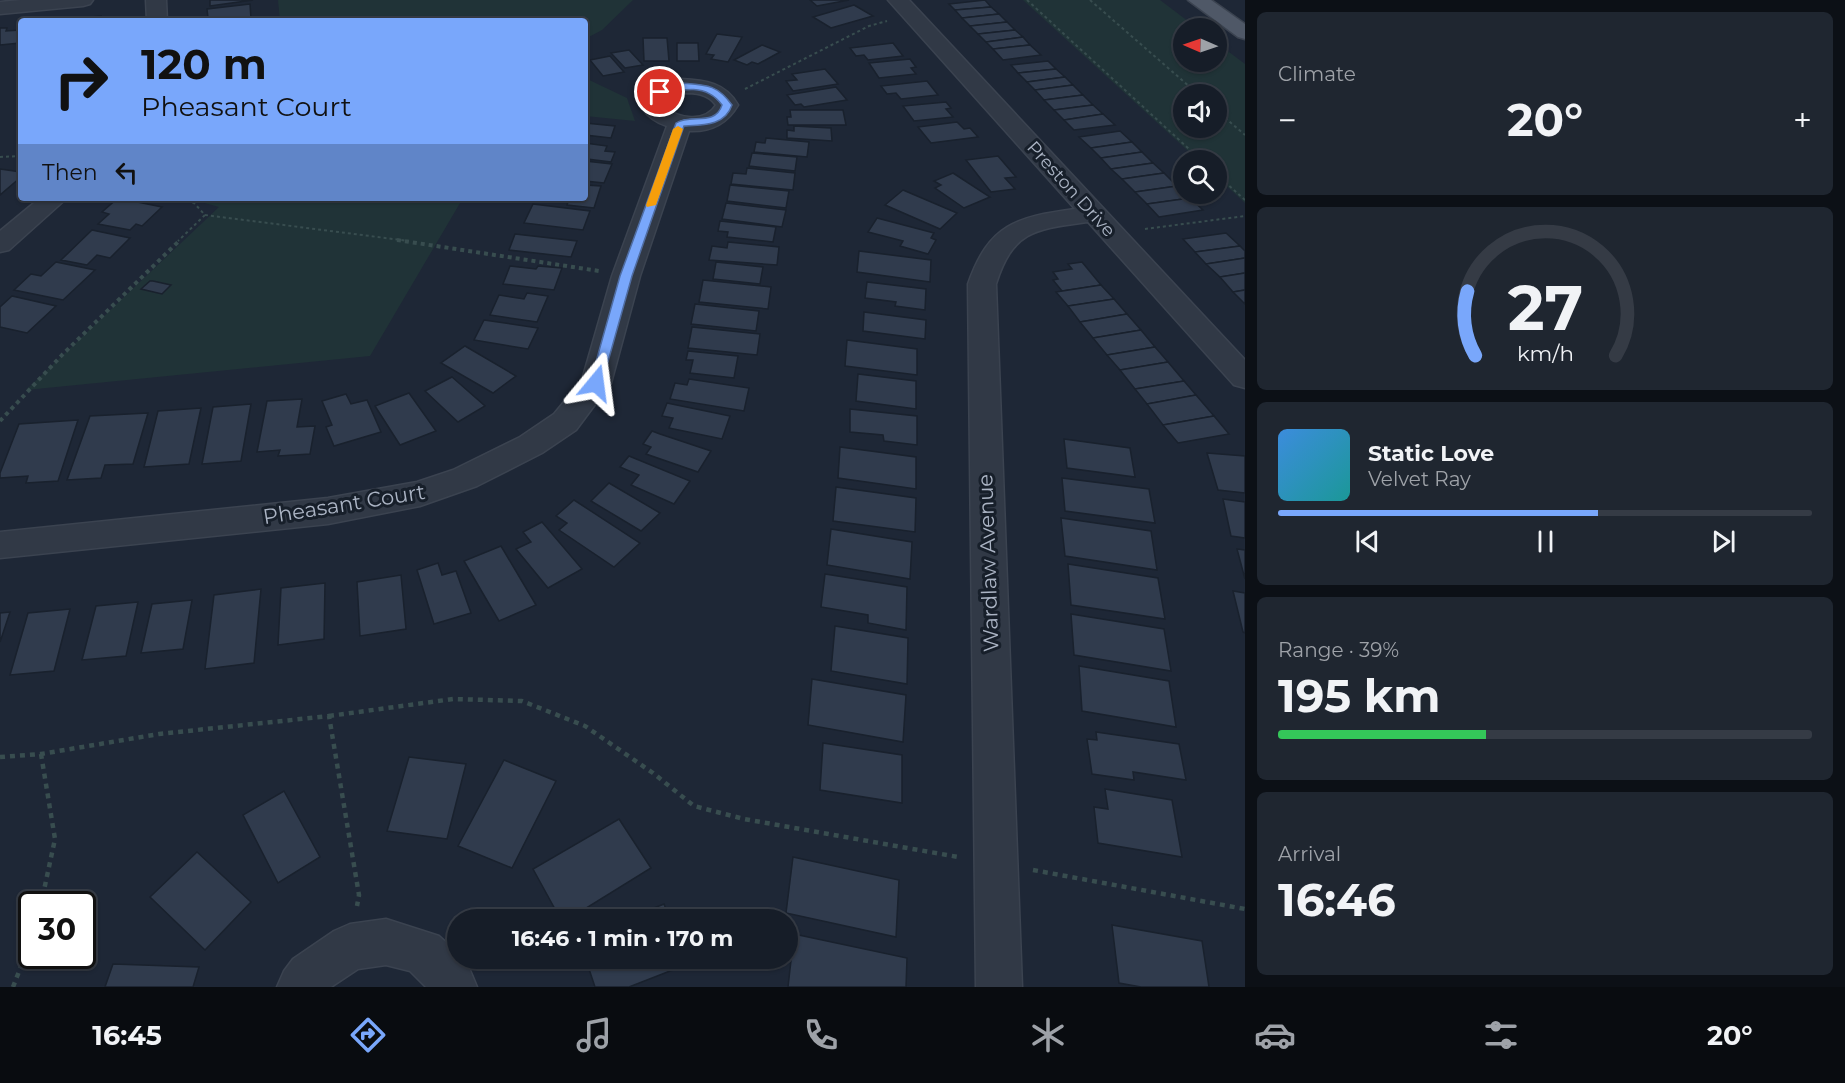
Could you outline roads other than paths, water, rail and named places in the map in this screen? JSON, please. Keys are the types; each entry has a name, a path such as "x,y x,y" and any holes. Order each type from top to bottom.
{"main road":[{"path":"1198,0 1245,33"}],"street":[{"path":"0,8 83,0"},
{"path":"156,0 157,18"},
{"name":"Preston Drive","path":"903,5 1245,378"},
{"path":"681,86 706,88 721,96 727,105 725,112 716,119 680,123 667,119 653,108 654,98 660,92 681,86"},
{"name":"Pheasant Court","path":"0,545 328,510 420,494 465,477 531,445 565,422 596,383 626,276 680,123"},
{"path":"0,244 51,201"},
{"name":"Wardlaw Avenue","path":"999,987 982,284 989,264 1006,237 1021,229 1056,219 1103,224"},
{"path":"300,987 309,975 350,947 386,942 423,952 451,979 453,987"}]}
